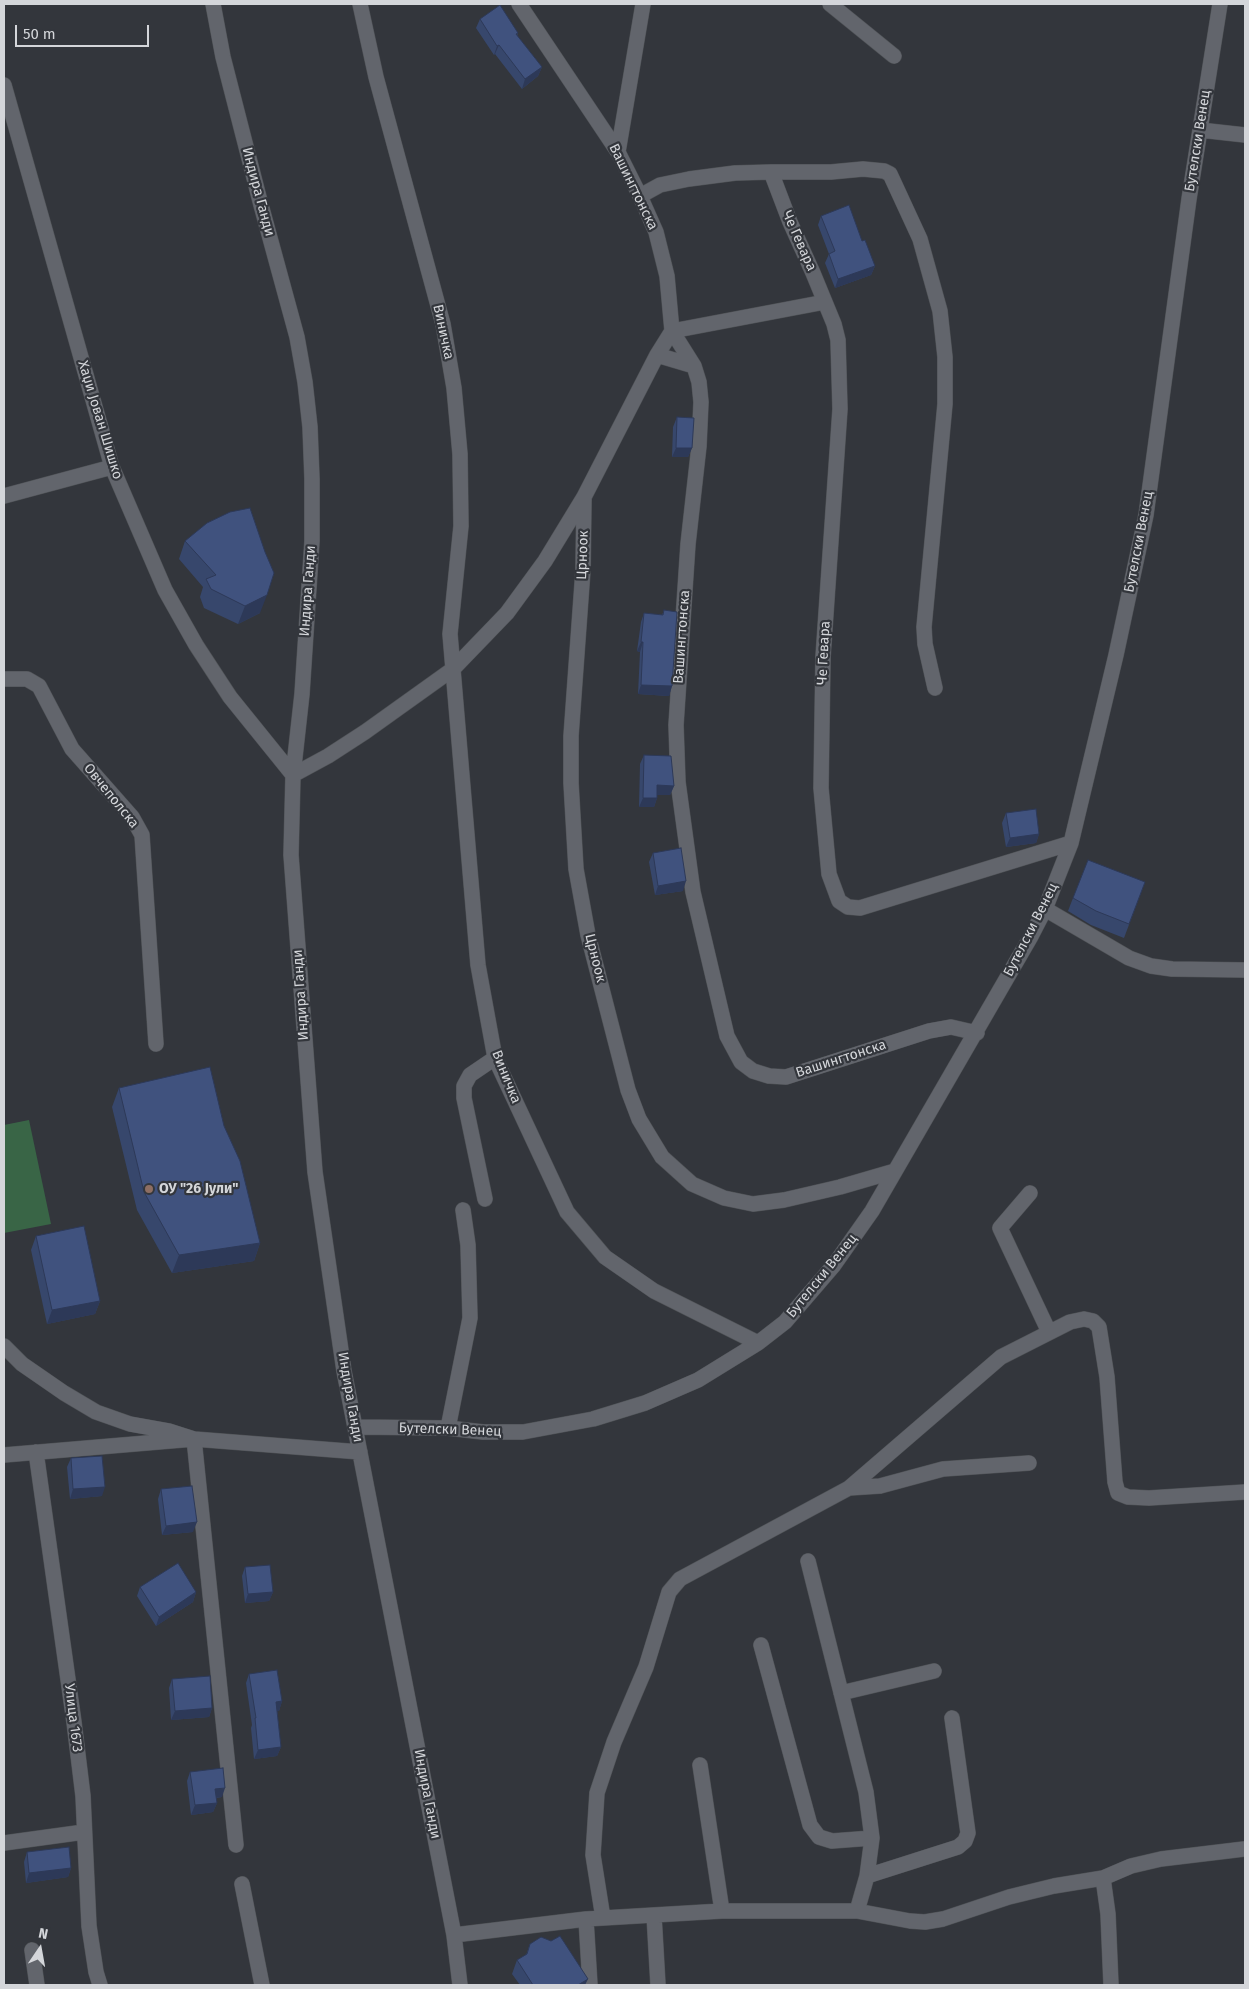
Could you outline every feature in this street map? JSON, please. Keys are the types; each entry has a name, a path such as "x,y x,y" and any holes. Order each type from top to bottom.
{"street":[{"name":"Индира Ганди","path":"213,4 223,56 297,337 310,427 312,541 302,694 292,775 291,855 315,1172 344,1371 454,1935 460,1985"},
{"name":"Виничка","path":"360,4 376,77 443,324 454,388 460,454 461,526 450,634 478,965 495,1058 567,1212 605,1257 654,1292 758,1344"},
{"name":"Вашингтонска","path":"519,4 618,152 640,196 656,232 667,276 672,330 694,366 699,382 701,402 699,446 688,544 676,725 678,782 693,892 727,1036 741,1062 753,1071 769,1076 786,1077 929,1030 951,1026 977,1033"},
{"path":"618,152 643,4"},
{"path":"830,4 894,56"},
{"name":"Бутелски Венец","path":"356,1427 448,1428 483,1432 523,1432 593,1419 645,1403 698,1380 758,1344 785,1322 834,1265 872,1211 977,1033 1045,909 1071,843 1116,655 1146,515 1170,333 1220,4"},
{"name":"Хаџи Јован Шишко","path":"4,85 112,467 165,590 196,645 230,697 292,775"},
{"path":"1200,130 1245,135"},
{"path":"640,196 660,185 734,173 832,172 863,169 884,171 890,174 920,239 940,311 944,357 945,404 924,627 925,644 935,688"},
{"name":"Че Гевара","path":"771,172 790,222 825,302 838,340 840,410 823,657 821,788 829,874 839,901 848,907 860,908 1071,843"},
{"path":"292,775 328,756 365,732 453,669 507,613 545,561 584,497 657,355 672,330 825,302"},
{"path":"657,355 694,366"},
{"path":"4,496 112,467"},
{"name":"Црноок","path":"584,497 583,570 571,736 571,783 576,869 588,935 628,1090 639,1119 662,1157 692,1184 724,1198 753,1204 784,1200 831,1190 895,1171"},
{"name":"Овчеполска","path":"4,679 27,678 39,686 72,749 132,817 142,836 156,1044"},
{"path":"1045,909 1129,958 1150,966 1172,969 1245,970"},
{"path":"485,1199 464,1098 464,1086 470,1075 495,1058"},
{"path":"1030,1193 1000,1228 1049,1332"},
{"path":"448,1428 470,1318 468,1245 463,1210"},
{"path":"603,1918 593,1855 597,1793 614,1742 646,1667 669,1592 680,1578 849,1488 1001,1358 1070,1322 1093,1321 1099,1327 1107,1377 1115,1482 1118,1493 1128,1497 1149,1498 1245,1492"},
{"path":"4,1346 22,1364 96,1412 130,1424 169,1431 194,1439"},
{"path":"194,1439 236,1844"},
{"path":"4,1455 194,1439 360,1452"},
{"name":"Улица 1673","path":"36,1452 83,1796 89,1926 96,1972 100,1985"},
{"path":"849,1488 880,1486 943,1469 1029,1464"},
{"path":"808,1561 866,1792 872,1838 867,1876 857,1911"},
{"path":"761,1645 810,1825 819,1837 832,1841 872,1838"},
{"path":"841,1693 934,1671"},
{"path":"867,1876 958,1846 965,1841 968,1833 952,1718"},
{"path":"700,1765 722,1911"},
{"path":"4,1843 84,1832"},
{"path":"454,1935 586,1919 722,1911 857,1911 910,1921 943,1919 1009,1897 1054,1886 1103,1878 1131,1866 1161,1860 1244,1850"},
{"path":"1103,1878 1108,1914 1111,1985"},
{"path":"242,1884 262,1985"},
{"path":"654,1915 658,1985"},
{"path":"586,1919 590,1985"},
{"path":"32,1950 37,1985"}],"green space":[{"path":"29,1120 51,1224 4,1233 4,1125"}],"building":[{"path":"500,5 518,33 516,34 542,67 525,79 499,45 497,46 480,19"},
{"path":"849,205 862,241 865,240 875,266 838,279 829,254 835,251 821,216"},
{"path":"677,417 694,418 692,448 676,448"},
{"path":"250,508 274,573 267,595 245,606 211,589 206,579 216,575 185,541 207,523 230,512"},
{"path":"664,610 677,612 672,686 641,685 643,642 641,642 644,613 663,615"},
{"path":"644,755 671,756 674,786 657,785 657,798 643,798"},
{"path":"1036,809 1039,834 1010,838 1006,813"},
{"path":"681,848 686,881 658,886 653,853"},
{"path":"1088,860 1145,882 1129,924 1096,911 1073,898"},
{"path":"210,1067 224,1126 240,1161 260,1243 179,1255 144,1192 119,1088"},
{"path":"84,1226 100,1301 52,1310 36,1236"},
{"path":"102,1456 105,1487 73,1489 71,1458"},
{"path":"192,1486 197,1522 166,1526 161,1489"},
{"path":"178,1563 196,1592 159,1617 140,1587"},
{"path":"270,1565 273,1592 248,1594 245,1567"},
{"path":"277,1670 282,1701 276,1702 281,1747 258,1750 256,1718 249,1674"},
{"path":"210,1676 212,1708 175,1711 172,1679"},
{"path":"223,1768 225,1788 215,1789 217,1803 195,1805 190,1772"},
{"path":"69,1847 71,1868 29,1873 27,1852"},
{"path":"560,1936 588,1979 578,1985 533,1985 517,1960 527,1954 530,1944 541,1937 551,1941"}],"place":[{"name":"ОУ \"26 Јули\"","path":"149,1189"}]}
